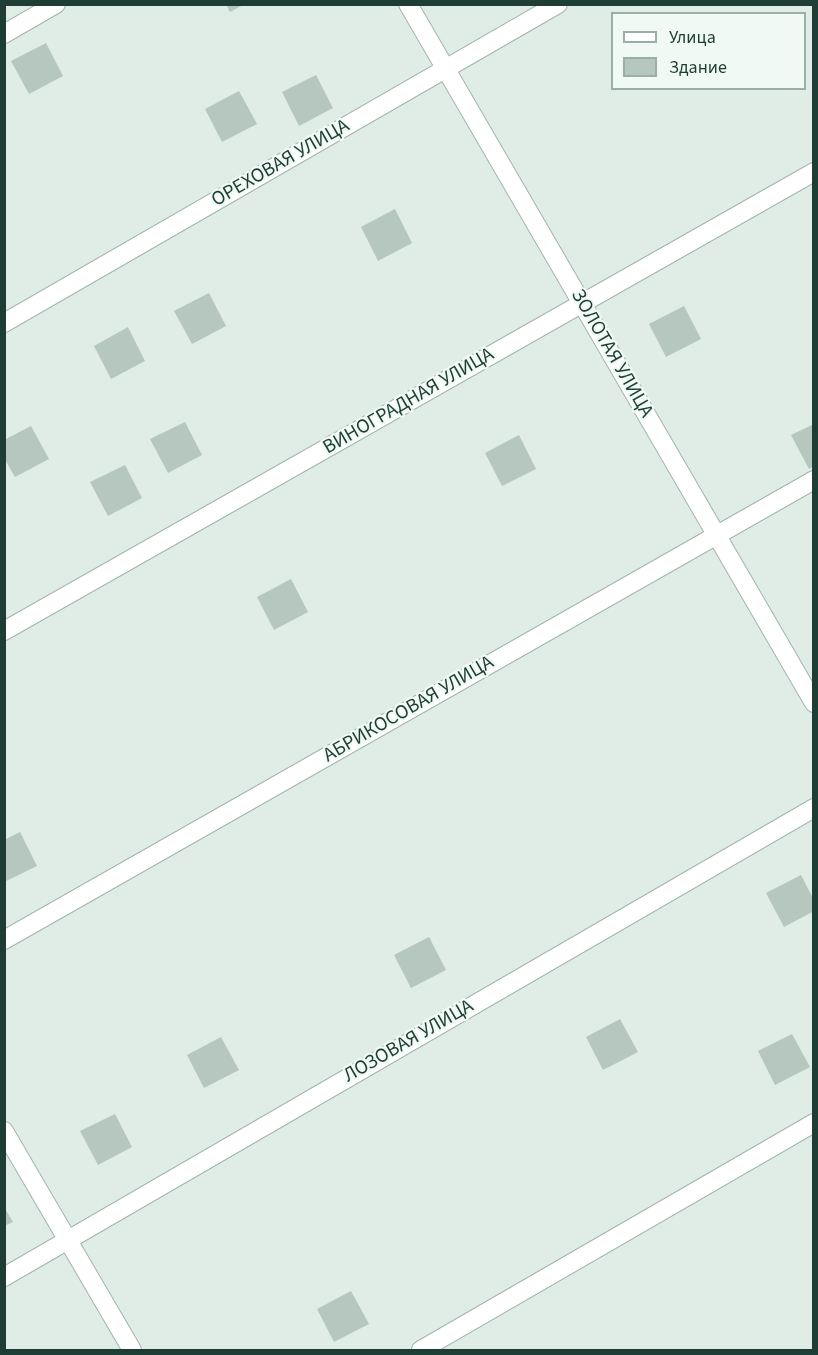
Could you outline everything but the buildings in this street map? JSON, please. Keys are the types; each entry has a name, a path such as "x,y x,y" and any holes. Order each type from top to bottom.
{"street":[{"path":"4,34 56,4"},
{"name":"ЗОЛОТАЯ УЛИЦА","path":"408,4 813,703"},
{"name":"ОРЕХОВАЯ УЛИЦА","path":"4,323 558,4"},
{"name":"ВИНОГРАДНАЯ УЛИЦА","path":"4,631 813,172"},
{"name":"АБРИКОСОВАЯ УЛИЦА","path":"4,940 813,480"},
{"name":"ЛОЗОВАЯ УЛИЦА","path":"4,1277 813,808"},
{"path":"421,1350 813,1123"},
{"path":"4,1131 132,1350"}]}
